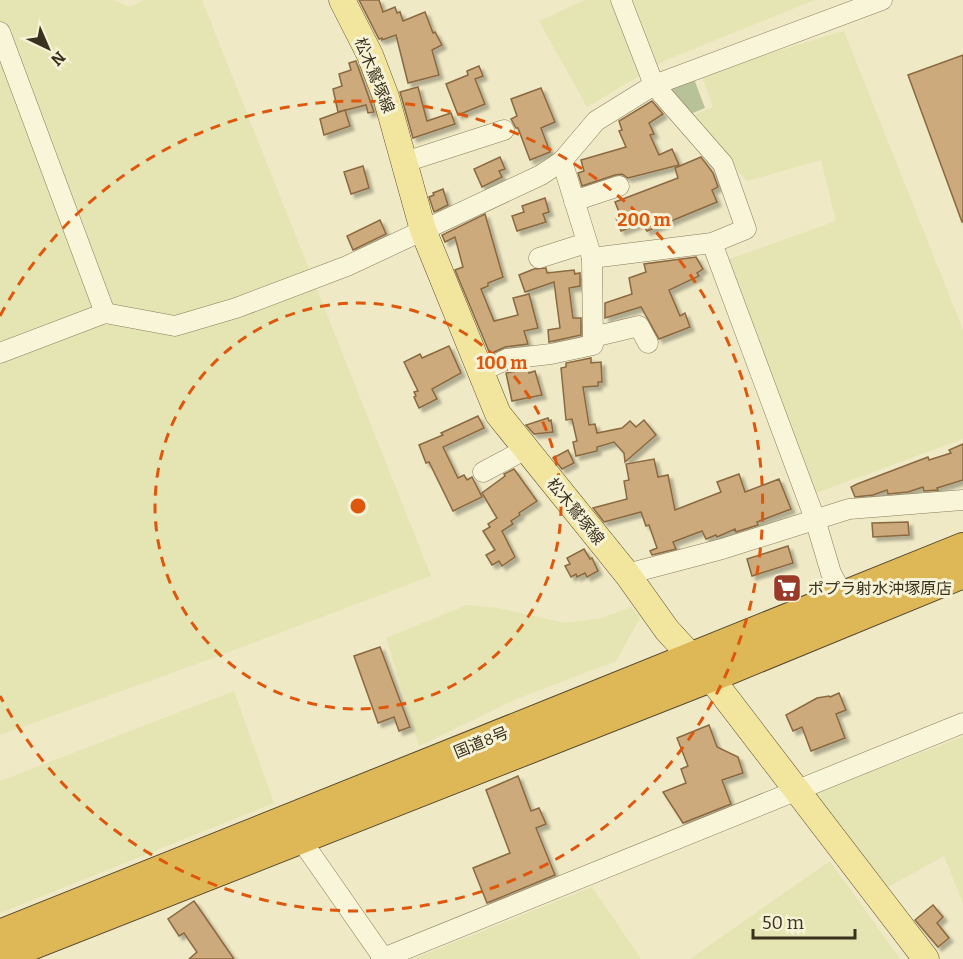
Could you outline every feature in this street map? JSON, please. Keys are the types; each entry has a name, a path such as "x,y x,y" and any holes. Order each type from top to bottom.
{"highway":[{"name":"国道8号","path":"0,957 299,837 701,668 844,597 963,548"},
{"name":"国道8号","path":"0,935 291,816 963,573"}],"main road":[{"name":"松木鷲塚線","path":"342,0 370,55 386,98 423,230 498,414 627,573 667,630 701,668 926,959"}],"street":[{"path":"539,258 589,250 712,243 746,229 723,164 654,85 621,0"},
{"path":"0,352 105,313 174,326 236,308 347,266 541,175 562,160 596,121 654,85 882,0"},
{"path":"0,32 105,313"},
{"path":"405,162 504,130"},
{"path":"480,372 507,359 551,354 592,345 589,250 562,160"},
{"path":"574,201 619,186"},
{"path":"712,243 815,519 831,573 844,597"},
{"path":"592,337 639,326 648,343"},
{"path":"483,472 526,449"},
{"path":"627,573 722,549 849,509 963,500"},
{"path":"299,837 383,959 963,723"}],"green space":[{"path":"0,0 113,0 130,7 144,0 202,0 431,576 0,735"},
{"path":"585,0 815,0 666,60 587,107 539,21"},
{"path":"844,31 963,330 963,439 813,494 727,260 836,221 821,160 747,181 689,117 713,107 701,74"},
{"path":"694,79 705,108 688,115 667,90"},
{"path":"467,605 498,608 565,623 602,618 631,607 640,618 616,661 514,700 419,746 386,638"},
{"path":"234,691 274,803 0,913 0,781"},
{"path":"963,737 963,903 944,856 888,887 814,793"},
{"path":"830,861 900,959 690,959"},
{"path":"592,887 641,959 413,959"}],"building":[{"path":"359,0 379,0 383,12 395,7 397,13 400,12 403,21 425,12 433,33 435,32 442,45 432,50 439,75 408,83 396,35 379,39"},
{"path":"963,55 963,222 962,222 908,75"},
{"path":"356,61 374,112 368,113 366,105 338,112 333,89 342,86 339,74 351,70 349,63"},
{"path":"479,66 483,76 475,79 485,104 458,115 446,84 468,75 467,71"},
{"path":"418,87 427,121 451,113 455,124 413,138 400,92"},
{"path":"541,88 555,122 541,128 550,152 530,160 518,128 511,119 517,116 511,99"},
{"path":"652,101 663,114 649,123 654,134 650,135 659,155 672,149 679,165 628,178 622,174 615,175 582,186 578,173 584,171 581,160 626,147 619,131 622,130 619,121"},
{"path":"345,110 350,126 324,135 320,119"},
{"path":"500,157 505,169 499,171 502,177 482,187 474,169"},
{"path":"701,157 713,173 718,187 712,190 717,202 647,231 642,223 621,231 616,218 621,217 615,202 678,178 675,168"},
{"path":"363,166 369,188 351,194 344,172"},
{"path":"443,189 448,205 434,212 429,197"},
{"path":"545,198 549,212 543,214 546,222 517,231 512,216 524,212 522,206"},
{"path":"485,214 503,277 488,283 488,286 481,289 494,321 518,315 513,298 529,294 538,328 524,331 528,344 505,347 490,354 455,270 463,267 455,237 445,242 442,235"},
{"path":"380,220 386,234 353,250 347,236"},
{"path":"696,257 703,269 697,273 699,276 669,290 680,316 685,313 690,327 659,339 641,307 605,318 605,303 632,294 629,278 646,272 644,264"},
{"path":"546,268 547,273 574,270 575,274 580,273 580,286 569,288 573,318 581,318 581,335 549,342 548,330 560,328 554,282 525,292 519,275 534,269"},
{"path":"449,346 461,373 432,389 437,399 419,408 414,397 416,396 414,392 418,391 404,362 420,354 422,358"},
{"path":"591,358 591,363 601,362 602,382 598,382 598,386 583,387 589,425 595,424 597,433 622,428 630,421 636,427 644,420 656,435 625,462 624,453 614,442 597,447 597,451 576,456 573,442 577,441 572,419 566,420 561,368 566,367 566,363"},
{"path":"528,369 529,373 535,371 542,395 512,401 506,373"},
{"path":"478,416 484,428 443,447 458,478 464,475 467,480 472,477 482,497 453,511 429,462 426,463 419,445"},
{"path":"548,418 549,421 551,420 553,432 534,434 526,425"},
{"path":"963,444 963,480 937,488 938,490 924,491 923,487 908,492 888,494 887,490 873,495 855,497 851,487 857,484 928,457 929,460 951,453 949,450"},
{"path":"568,450 574,463 562,469 553,458"},
{"path":"654,459 658,477 668,475 675,510 721,492 717,482 739,474 745,492 779,479 791,509 757,522 758,525 736,532 735,529 717,537 716,535 706,539 702,531 673,542 676,549 652,555 650,551 657,548 649,525 646,526 641,512 604,522 593,508 627,499 624,481 629,480 626,464"},
{"path":"514,469 537,501 519,513 520,515 511,521 513,524 502,531 515,557 502,566 499,561 492,565 486,555 495,550 483,531 490,527 488,524 497,518 482,493 505,476 504,474"},
{"path":"908,522 909,535 873,537 872,523"},
{"path":"788,546 793,563 752,576 747,559"},
{"path":"584,549 590,559 592,558 598,571 587,577 585,573 571,577 565,566 570,564 567,558"},
{"path":"380,647 410,727 399,731 394,717 378,723 354,656"},
{"path":"839,693 846,710 836,714 845,738 811,751 802,727 793,731 786,715 817,698 830,697"},
{"path":"709,725 717,747 738,757 743,773 722,780 731,804 683,823 663,792 686,783 681,769 688,766 677,738"},
{"path":"518,776 531,811 539,808 546,824 536,828 555,875 487,903 473,868 510,853 486,790"},
{"path":"194,901 234,959 189,959 197,952 184,933 179,936 168,919"},
{"path":"933,905 943,917 937,923 949,938 938,947 915,920"}],"place":[{"name":"ポプラ射水沖塚原店","path":"787,588"}]}
